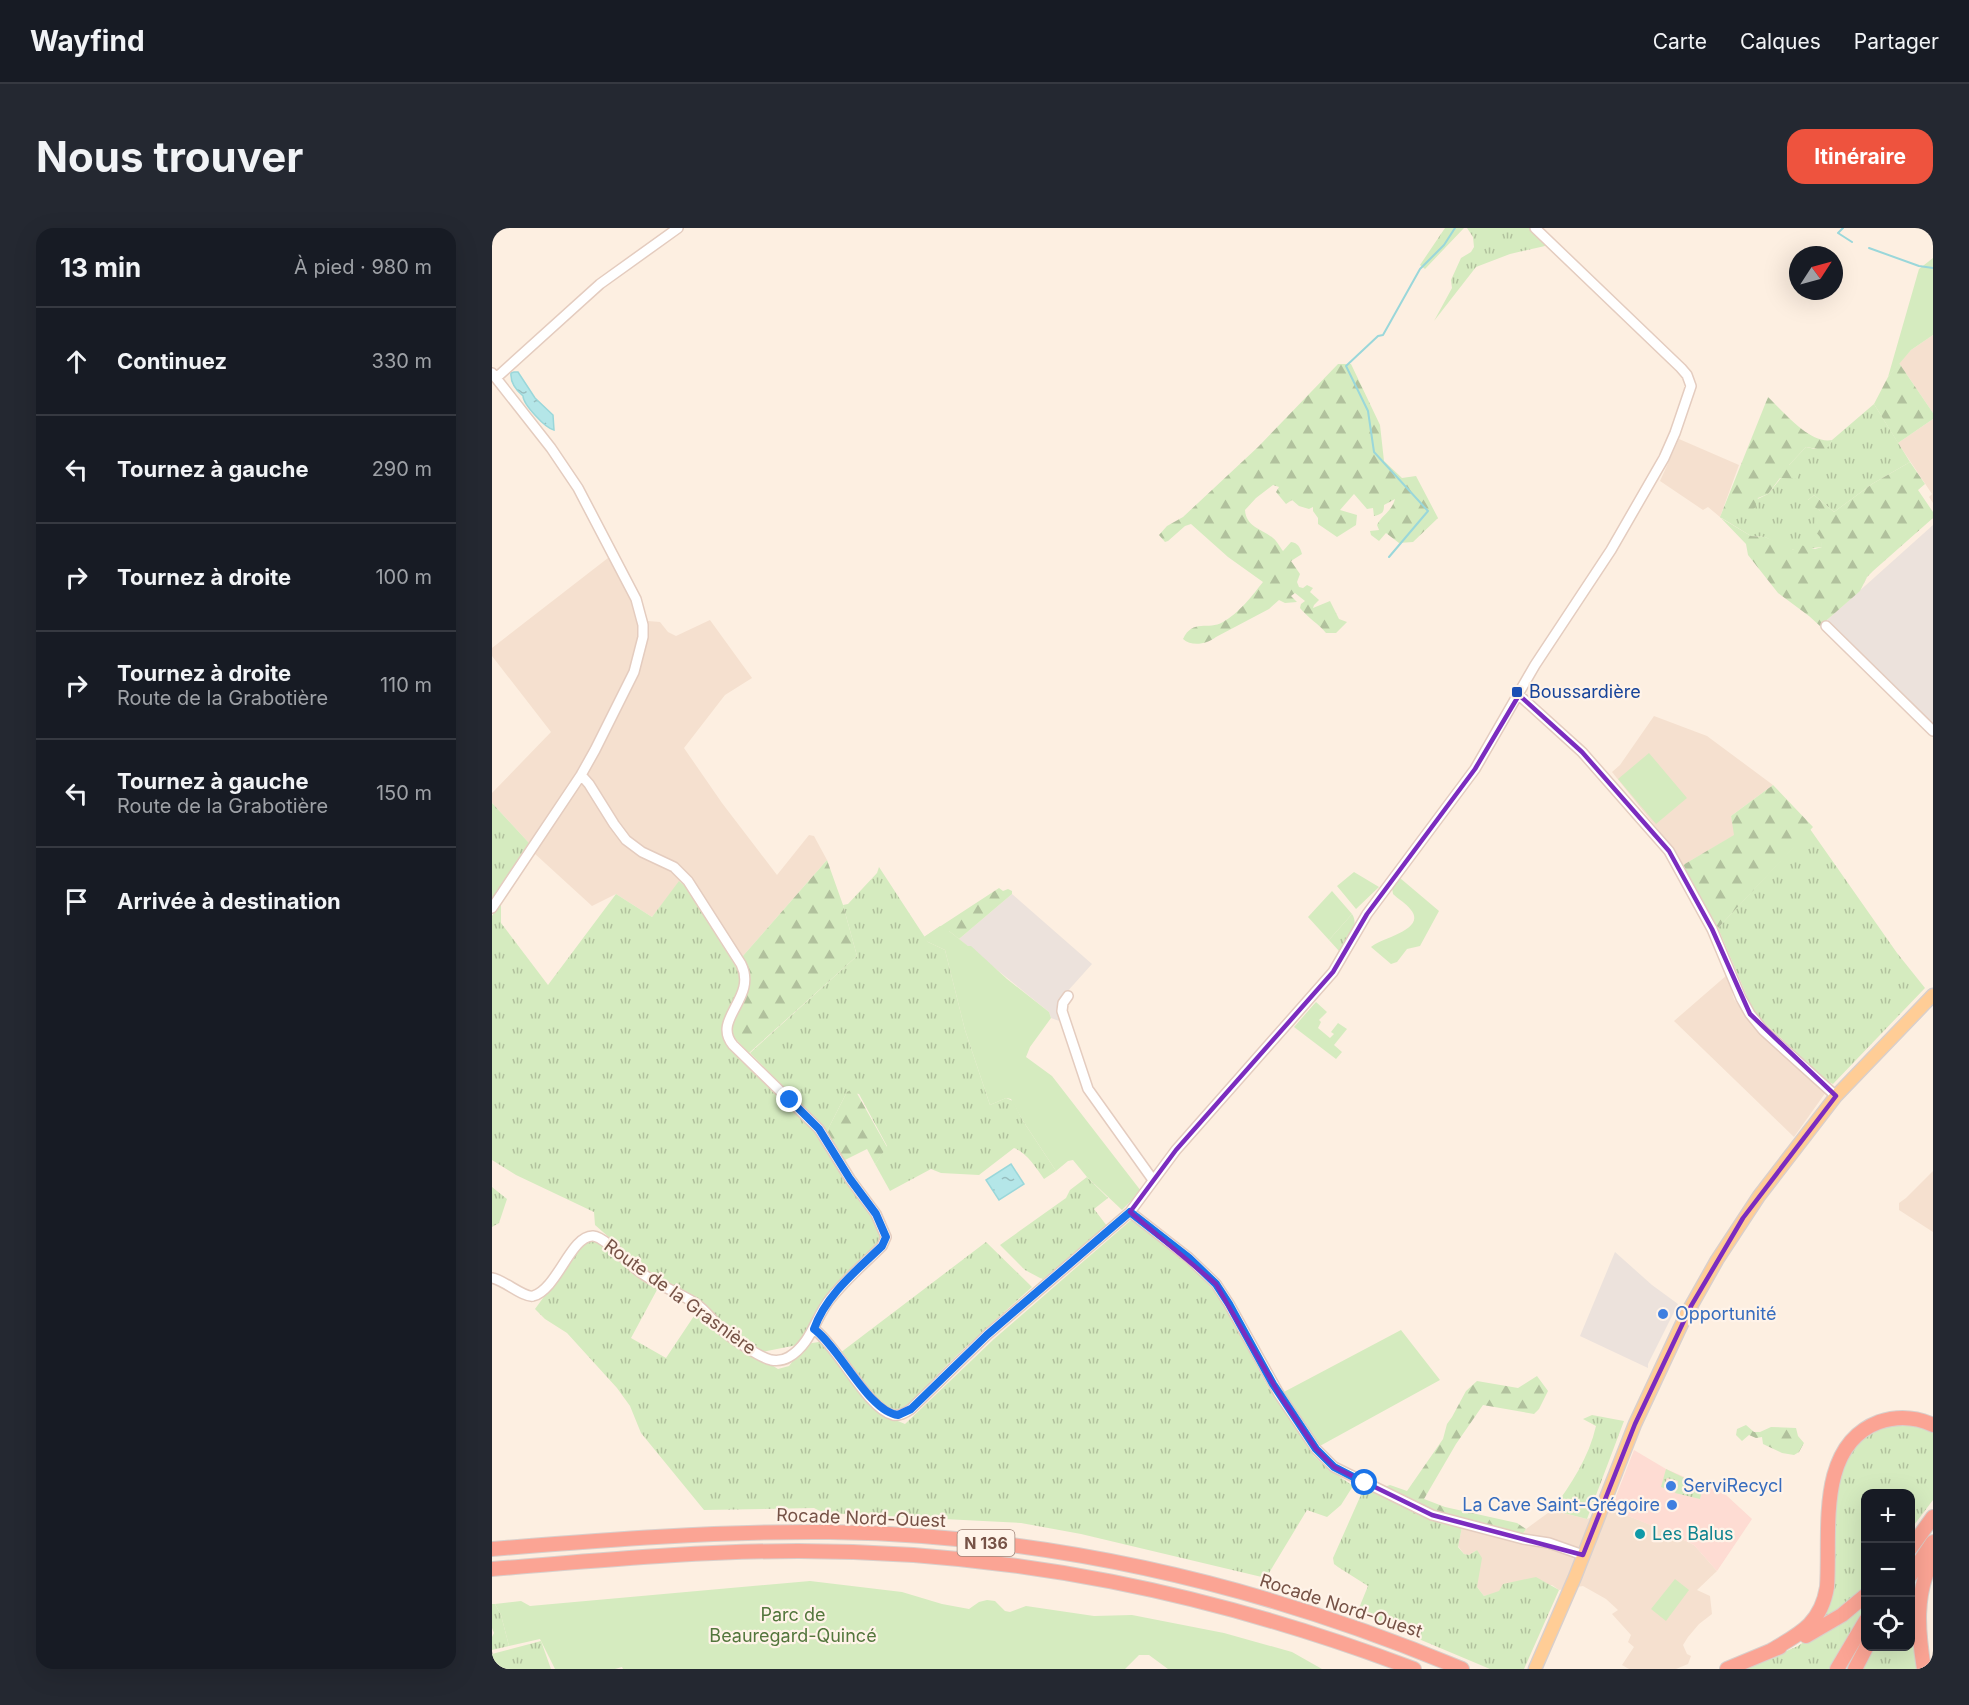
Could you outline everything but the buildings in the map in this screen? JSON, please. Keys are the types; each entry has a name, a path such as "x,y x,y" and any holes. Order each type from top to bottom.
{"highway":[{"path":"1772,1650 1811,1624 1822,1604 1827,1580 1832,1482 1847,1445 1864,1430 1890,1419 1906,1418 1933,1425"},
{"path":"1915,1533 1933,1510"},
{"path":"1915,1544 1933,1517"},
{"name":"Rocade Nord-Ouest","path":"492,1549 638,1538 795,1532 911,1536 1021,1546 1123,1563 1211,1583 1315,1613 1397,1641 1462,1669"},
{"path":"1915,1570 1933,1542"},
{"name":"Rocade Nord-Ouest","path":"492,1569 707,1554 796,1551 916,1555 1024,1566 1127,1583 1244,1611 1356,1647 1414,1669"},
{"path":"1924,1669 1918,1619 1924,1581 1933,1559"},
{"path":"1727,1669 1797,1642 1842,1615 1864,1597"},
{"path":"1837,1669 1861,1628"},
{"path":"1356,1647 1396,1669"},
{"path":"1855,1669 1865,1651"}],"main road":[{"path":"1535,1669 1635,1424 1691,1306 1743,1218 1836,1096 1933,995"}],"street":[{"path":"492,908 581,775 634,672 642,647 643,625 629,584 578,488 551,448 494,375 600,284 678,228"},
{"path":"581,775 626,840 642,852 674,867 688,881 741,964 746,983 728,1023 728,1037 733,1045 819,1129 850,1179 876,1214 886,1237 882,1246 832,1297 814,1329 832,1346 875,1402 891,1414 903,1414 987,1335 1130,1212 1176,1150 1333,972 1367,914 1475,769 1535,664 1611,550 1654,477 1675,433 1691,386 1687,375 1535,228"},
{"path":"1826,626 1933,731"},
{"path":"1519,695 1582,752 1669,851 1716,936 1741,998 1750,1014 1763,1030 1836,1096"},
{"path":"1068,996 1062,1005 1062,1011 1088,1089 1153,1180"},
{"path":"1130,1212 1189,1258 1216,1284 1273,1384 1327,1462 1355,1479 1432,1515 1523,1539 1549,1543 1583,1556"},
{"name":"Route de la Grasnière","path":"492,1278 527,1295 534,1296 558,1274 581,1242 594,1236 603,1240 638,1271 701,1307 727,1334 766,1358 777,1360 790,1356 801,1347 814,1329"}],"highlighted area":[{"path":"1519,695 1582,752 1669,851 1712,929 1750,1014 1836,1096 1743,1218 1691,1306 1635,1424 1583,1555 1432,1515 1334,1467 1316,1449 1279,1394 1216,1284 1130,1212 1176,1150 1333,972 1367,914 1475,769"}],"shaded area":[{"path":"1933,335 1933,413 1899,363 1911,350"},
{"path":"1933,419 1933,503 1929,497 1932,494 1898,443"},
{"path":"1679,439 1739,465 1720,517 1708,507 1703,510 1660,481"},
{"path":"1933,525 1933,724 1827,620"},
{"path":"617,551 639,594 648,621 660,622 668,632 676,636 710,620 752,678 725,695 684,748 722,803 777,875 809,835 814,836 827,860 742,957 738,970 680,881 652,917 616,894 592,906 534,853 529,843 492,803 492,793 551,732 492,656 492,648"},
{"path":"1654,716 1707,736 1773,785 1731,816 1735,835 1683,865 1676,852 1612,772 1620,765"},
{"path":"1012,894 1092,964 1057,1003 1062,1022 1051,1018 1049,1012 959,939"},
{"path":"1727,975 1734,999 1750,1022 1821,1090 1826,1092 1794,1137 1674,1021"},
{"path":"1933,1171 1933,1232 1899,1210 1899,1203"},
{"path":"1615,1252 1652,1285 1678,1304 1648,1368 1580,1336"},
{"path":"1634,1450 1666,1469 1726,1495 1752,1519 1717,1571 1694,1545 1611,1509"},
{"path":"1611,1509 1694,1545 1717,1571 1697,1590 1710,1596 1712,1614 1699,1624 1683,1645 1687,1654 1691,1656 1688,1664 1676,1669 1629,1669 1622,1665 1634,1647 1628,1642 1631,1635 1612,1614 1618,1610 1606,1599 1583,1586 1559,1590 1552,1585 1484,1596 1477,1587 1477,1550 1469,1555 1464,1554 1458,1546 1462,1527 1522,1535 1526,1529 1552,1510 1587,1519"}],"green space":[{"path":"1445,228 1464,228 1425,269 1420,265"},
{"path":"1467,228 1532,228 1544,241 1545,246 1510,254 1476,267 1434,321 1452,288 1451,280 1461,258 1471,252 1474,247 1473,237"},
{"path":"1933,258 1933,335 1911,350 1888,377 1919,269"},
{"path":"1899,363 1933,413 1933,419 1898,443 1874,404 1888,377"},
{"path":"1338,364 1351,364 1380,425 1384,461 1402,478 1416,476 1438,518 1413,542 1399,543 1386,533 1379,541 1371,535 1370,531 1379,530 1377,525 1392,507 1395,499 1384,505 1382,513 1374,516 1373,508 1367,509 1354,494 1340,510 1357,515 1356,525 1337,537 1318,524 1313,507 1309,509 1299,506 1292,500 1286,504 1276,492 1279,487 1273,485 1245,510 1248,520 1274,539 1283,551 1291,542 1298,546 1302,554 1291,561 1300,574 1297,582 1299,587 1303,588 1307,585 1313,588 1310,592 1319,600 1313,608 1330,601 1339,619 1347,622 1336,633 1326,633 1300,608 1305,601 1295,593 1291,596 1297,602 1285,603 1279,600 1269,609 1208,641 1195,644 1183,639 1191,629 1223,622 1245,604 1263,582 1228,557 1191,524 1185,526 1168,541 1165,542 1159,535 1167,526 1183,517 1258,447"},
{"path":"1768,397 1806,432 1824,440 1832,440 1823,450 1806,447 1789,465 1789,468 1797,471 1798,479 1780,478 1768,494 1758,498 1755,508 1741,516 1735,511 1721,518 1751,536 1765,537 1794,550 1801,545 1815,549 1822,547 1820,537 1814,530 1815,518 1820,511 1807,501 1814,495 1834,512 1872,484 1910,462 1925,484 1918,490 1933,512 1933,518 1873,571 1860,591 1820,626 1778,593 1748,555 1746,544 1720,517"},
{"path":"1874,404 1910,462 1872,484 1834,512 1814,495 1808,500 1820,511 1822,547 1794,550 1765,537 1751,536 1720,517 1768,494 1789,465 1806,447 1815,449 1829,446 1832,440"},
{"path":"1649,753 1687,798 1656,824 1618,779"},
{"path":"1773,785 1813,827 1718,928 1683,865 1734,835 1731,816"},
{"path":"492,803 529,843 492,899"},
{"path":"1810,829 1897,953 1925,988 1833,1084 1754,1013 1718,928"},
{"path":"827,860 843,905 857,956 749,1053 731,1034 730,1029 744,1003 749,985 747,966 742,957"},
{"path":"879,867 928,942 945,950 965,1030 990,1105 1006,1098 1013,1101 1023,1121 1056,1171 1044,1179 1027,1157 1014,1148 979,1175 941,1173 931,1169 890,1191 875,1164 887,1146 859,1094 847,1092 827,1131 750,1053 857,956 843,905 848,904 877,873"},
{"path":"1354,872 1379,887 1356,909 1337,886"},
{"path":"1400,878 1439,911 1420,946 1407,949 1397,962 1391,964 1371,947 1400,933 1413,923 1414,917 1411,910 1393,894 1392,888"},
{"path":"679,881 686,887 738,970 738,993 723,1029 823,1141 874,1217 883,1240 821,1304 807,1332 797,1345 762,1352 728,1330 708,1308 650,1273 595,1225 594,1212 516,1175 492,1160 492,916 501,900 501,923 548,985 616,894 652,917"},
{"path":"999,888 1003,891 1008,889 1012,891 1012,894 959,939 949,931 928,942 924,937"},
{"path":"1332,891 1352,914 1329,940 1308,917"},
{"path":"1352,914 1354,929 1346,944 1339,951 1329,940"},
{"path":"940,926 971,946 1007,979 1049,1012 1051,1018 1030,1047 1026,1057 1052,1076 1141,1191 1122,1210 1087,1177 1073,1160 1068,1161 1056,1171 1011,1099 1006,1098 990,1105 965,1030 945,950 928,942 924,937"},
{"path":"1316,1002 1327,1012 1319,1020 1321,1022 1318,1028 1330,1038 1334,1034 1331,1032 1338,1023 1347,1029 1334,1045 1342,1052 1336,1059 1294,1027"},
{"path":"854,1088 887,1147 875,1164 867,1149 843,1161 827,1131 847,1092"},
{"path":"1087,1177 1108,1198 1094,1209 1107,1226 1043,1279 1025,1270 1000,1245 1066,1198 1070,1190"},
{"path":"492,1187 507,1199 499,1223 492,1227"},
{"path":"1131,1220 1179,1257 1212,1288 1221,1300 1268,1387 1314,1456 1353,1486 1341,1505 1327,1517 1307,1510 1266,1578 1081,1534 1021,1523 824,1513 814,1508 704,1510 641,1433 630,1406 617,1388 567,1333 545,1319 535,1309 589,1238 595,1240 619,1261 658,1288 631,1338 666,1358 698,1310 754,1354 778,1369 789,1366 806,1344 825,1341 886,1416 905,1424 994,1339"},
{"path":"986,1242 1032,1287 953,1359 910,1404 897,1410 890,1408 874,1396 840,1353"},
{"path":"1401,1330 1440,1380 1318,1447 1282,1393"},
{"path":"1537,1376 1548,1391 1539,1409 1534,1414 1483,1405 1456,1444 1424,1499 1445,1507 1517,1523 1526,1529 1522,1535 1425,1509 1384,1487 1390,1485 1407,1491 1443,1439 1447,1424 1466,1391 1477,1381 1518,1388"},
{"path":"1592,1415 1624,1421 1587,1519 1552,1510 1572,1481 1589,1449 1596,1426 1583,1419"},
{"path":"1911,1423 1933,1430 1933,1500 1915,1524 1915,1489 1861,1489 1861,1591 1819,1624 1839,1474 1856,1443 1887,1425"},
{"path":"1746,1425 1754,1432 1771,1427 1796,1428 1798,1436 1804,1443 1799,1452 1794,1455 1782,1453 1763,1444 1762,1437 1756,1438 1749,1435 1742,1441 1736,1435 1737,1429"},
{"path":"1666,1469 1703,1487 1700,1499 1675,1493 1678,1481 1667,1478 1664,1488 1661,1487"},
{"path":"1364,1488 1373,1489 1429,1517 1429,1520 1432,1518 1462,1527 1458,1547 1464,1554 1469,1555 1477,1550 1482,1558 1477,1587 1484,1596 1499,1591 1503,1584 1536,1577 1559,1590 1524,1669 1490,1669 1357,1613 1368,1586 1334,1564 1333,1558"},
{"path":"1675,1579 1689,1590 1666,1621 1651,1609"},
{"name":"Parc de Beauregard-Quincé","path":"810,1581 902,1592 969,1609 987,1600 995,1601 1005,1611 1010,1612 1026,1606 1094,1616 1132,1615 1224,1633 1292,1652 1322,1669 1168,1669 1149,1655 1139,1655 1125,1669 623,1669 622,1667 555,1669 540,1639 509,1646 501,1615 495,1604 521,1601 530,1606"},
{"path":"1861,1602 1861,1614 1830,1669 1745,1669 1798,1646"},
{"path":"492,1604 495,1604 501,1615 509,1646 492,1650 494,1633"},
{"path":"541,1641 551,1669 492,1669 492,1654"},
{"path":"1873,1651 1914,1651 1917,1669 1863,1669"}],"water":[{"path":"518,372 535,398 553,415 554,430 530,410 513,383 511,373"},
{"path":"1011,1164 1024,1184 999,1200 986,1180"}],"waterway":[{"path":"1389,557 1428,511 1374,452 1368,411 1346,366 1378,336 1383,335 1420,269 1444,245 1455,228"},
{"path":"1843,228 1838,233 1852,242"},
{"path":"1869,248 1919,266 1933,268"}],"place":[{"name":"Boussardière","path":"1517,692"},
{"name":"Opportunité","path":"1663,1314"},
{"name":"ServiRecycl","path":"1671,1486"},
{"name":"La Cave Saint-Grégoire","path":"1672,1505"},
{"name":"Les Balus","path":"1640,1534"}],"route":[{"path":"790,1100 826,1138 886,1233 882,1246 825,1306 814,1329 832,1346 859,1383 886,1411 898,1415 911,1409 987,1335 1130,1212 1189,1258 1216,1284 1273,1384 1316,1449 1334,1467 1365,1483"}]}
